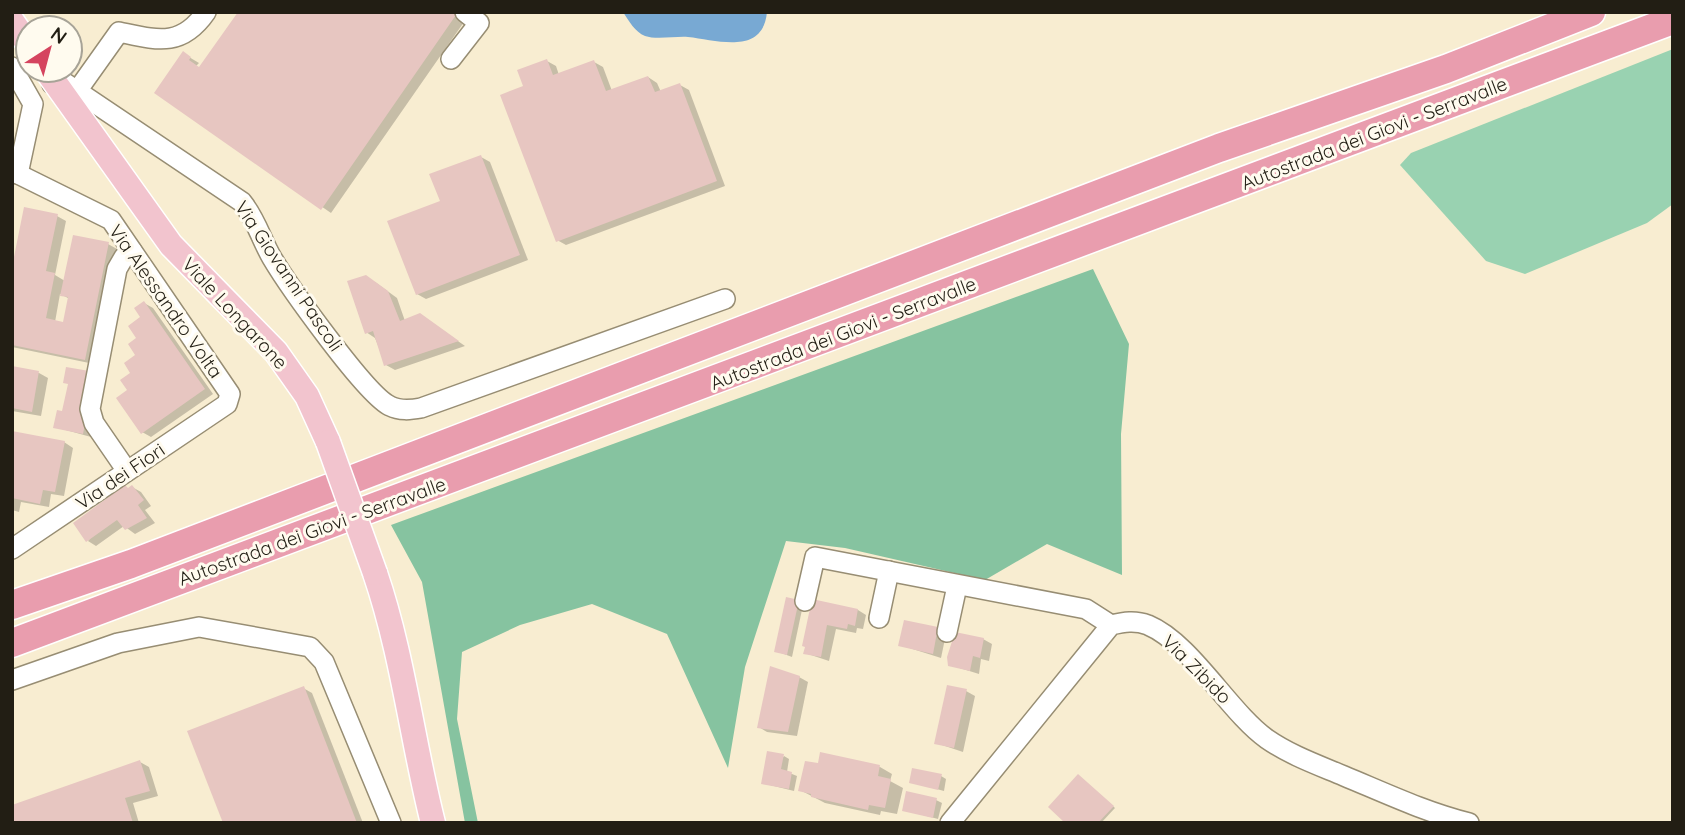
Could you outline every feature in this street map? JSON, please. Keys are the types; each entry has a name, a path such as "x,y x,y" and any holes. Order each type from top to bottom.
{"highway":[{"name":"Autostrada dei Giovi - Serravalle","path":"12,605 131,564 1219,148 1446,69 1591,12"},
{"name":"Autostrada dei Giovi - Serravalle","path":"12,643 1673,20"}],"main road":[{"name":"Viale Longarone","path":"55,84 171,245 276,352 307,396 328,442 393,626 419,767 433,823"}],"street":[{"path":"84,57 119,32 166,40 187,34 206,12"},
{"path":"451,59 479,23 465,12"},
{"path":"12,67 33,104 14,172"},
{"name":"Via Giovanni Pascoli","path":"58,84 242,202 254,216 272,258 369,390 390,407 401,410 421,408 725,299"},
{"name":"Via Alessandro Volta","path":"14,172 106,215 230,394 227,404"},
{"path":"127,471 94,423 90,409 117,269 124,257 132,251"},
{"name":"Via dei Fiori","path":"12,549 227,404"},
{"path":"805,601 815,556 957,586 1086,609 1111,625 950,823"},
{"path":"879,618 889,571"},
{"path":"947,632 957,586"},
{"name":"Via Zibido","path":"1111,625 1138,622 1160,632 1192,661 1266,739 1293,754 1417,807 1469,823"},
{"path":"12,680 118,643 199,627 310,647 324,662 391,823"}],"green space":[{"path":"1673,49 1673,204 1647,223 1525,274 1486,261 1400,165 1411,153"},
{"path":"1093,269 1129,344 1121,434 1122,575 1047,544 985,580 845,548 786,541 745,667 728,768 667,634 592,604 520,625 462,652 457,719 478,823 465,823 422,582 391,525"}],"water":[{"path":"623,12 767,12 764,26 757,35 748,40 725,42 688,37 645,36 635,29"}],"building":[{"path":"238,12 452,12 456,15 321,210 154,93 183,51 191,57 189,60 199,67"},
{"path":"547,59 553,75 594,60 606,91 648,76 655,92 680,83 717,181 556,242 500,95 523,86 517,70"},
{"path":"481,155 520,255 416,295 387,221 440,201 429,174"},
{"path":"24,207 58,214 46,271 55,273 46,318 63,322 68,297 60,296 73,235 109,242 85,360 12,345 12,267"},
{"path":"366,275 388,291 400,321 420,313 459,341 384,366 373,331 365,334 347,281"},
{"path":"144,301 205,389 141,434 116,398 127,390 120,380 130,373 124,363 135,355 128,344 136,338 128,326 140,317 134,308"},
{"path":"12,366 39,371 32,412 12,408"},
{"path":"66,367 95,372 83,434 53,428 57,410 62,411 68,384 63,383"},
{"path":"12,431 65,441 55,492 43,490 40,504 12,498"},
{"path":"125,485 128,488 132,485 144,500 138,505 147,518 125,530 117,520 86,542 73,523"},
{"path":"786,597 799,600 787,655 774,652"},
{"path":"812,599 858,609 855,626 848,624 847,629 827,625 821,657 803,654 805,647 802,646"},
{"path":"904,620 938,627 933,654 898,646"},
{"path":"955,632 984,638 980,658 973,656 970,671 948,666 947,657"},
{"path":"770,666 800,676 788,732 757,728"},
{"path":"947,685 967,689 954,748 934,744"},
{"path":"304,686 357,823 223,823 187,731"},
{"path":"767,751 784,754 781,769 792,772 789,789 761,784"},
{"path":"820,752 880,765 878,776 891,779 885,808 869,805 868,810 811,797 811,794 798,791 805,761 818,763"},
{"path":"140,760 150,791 125,798 133,823 12,823 12,805"},
{"path":"912,768 942,774 938,790 909,783"},
{"path":"1078,774 1114,806 1098,823 1065,823 1048,807"},
{"path":"906,791 937,798 933,818 902,811"}]}
